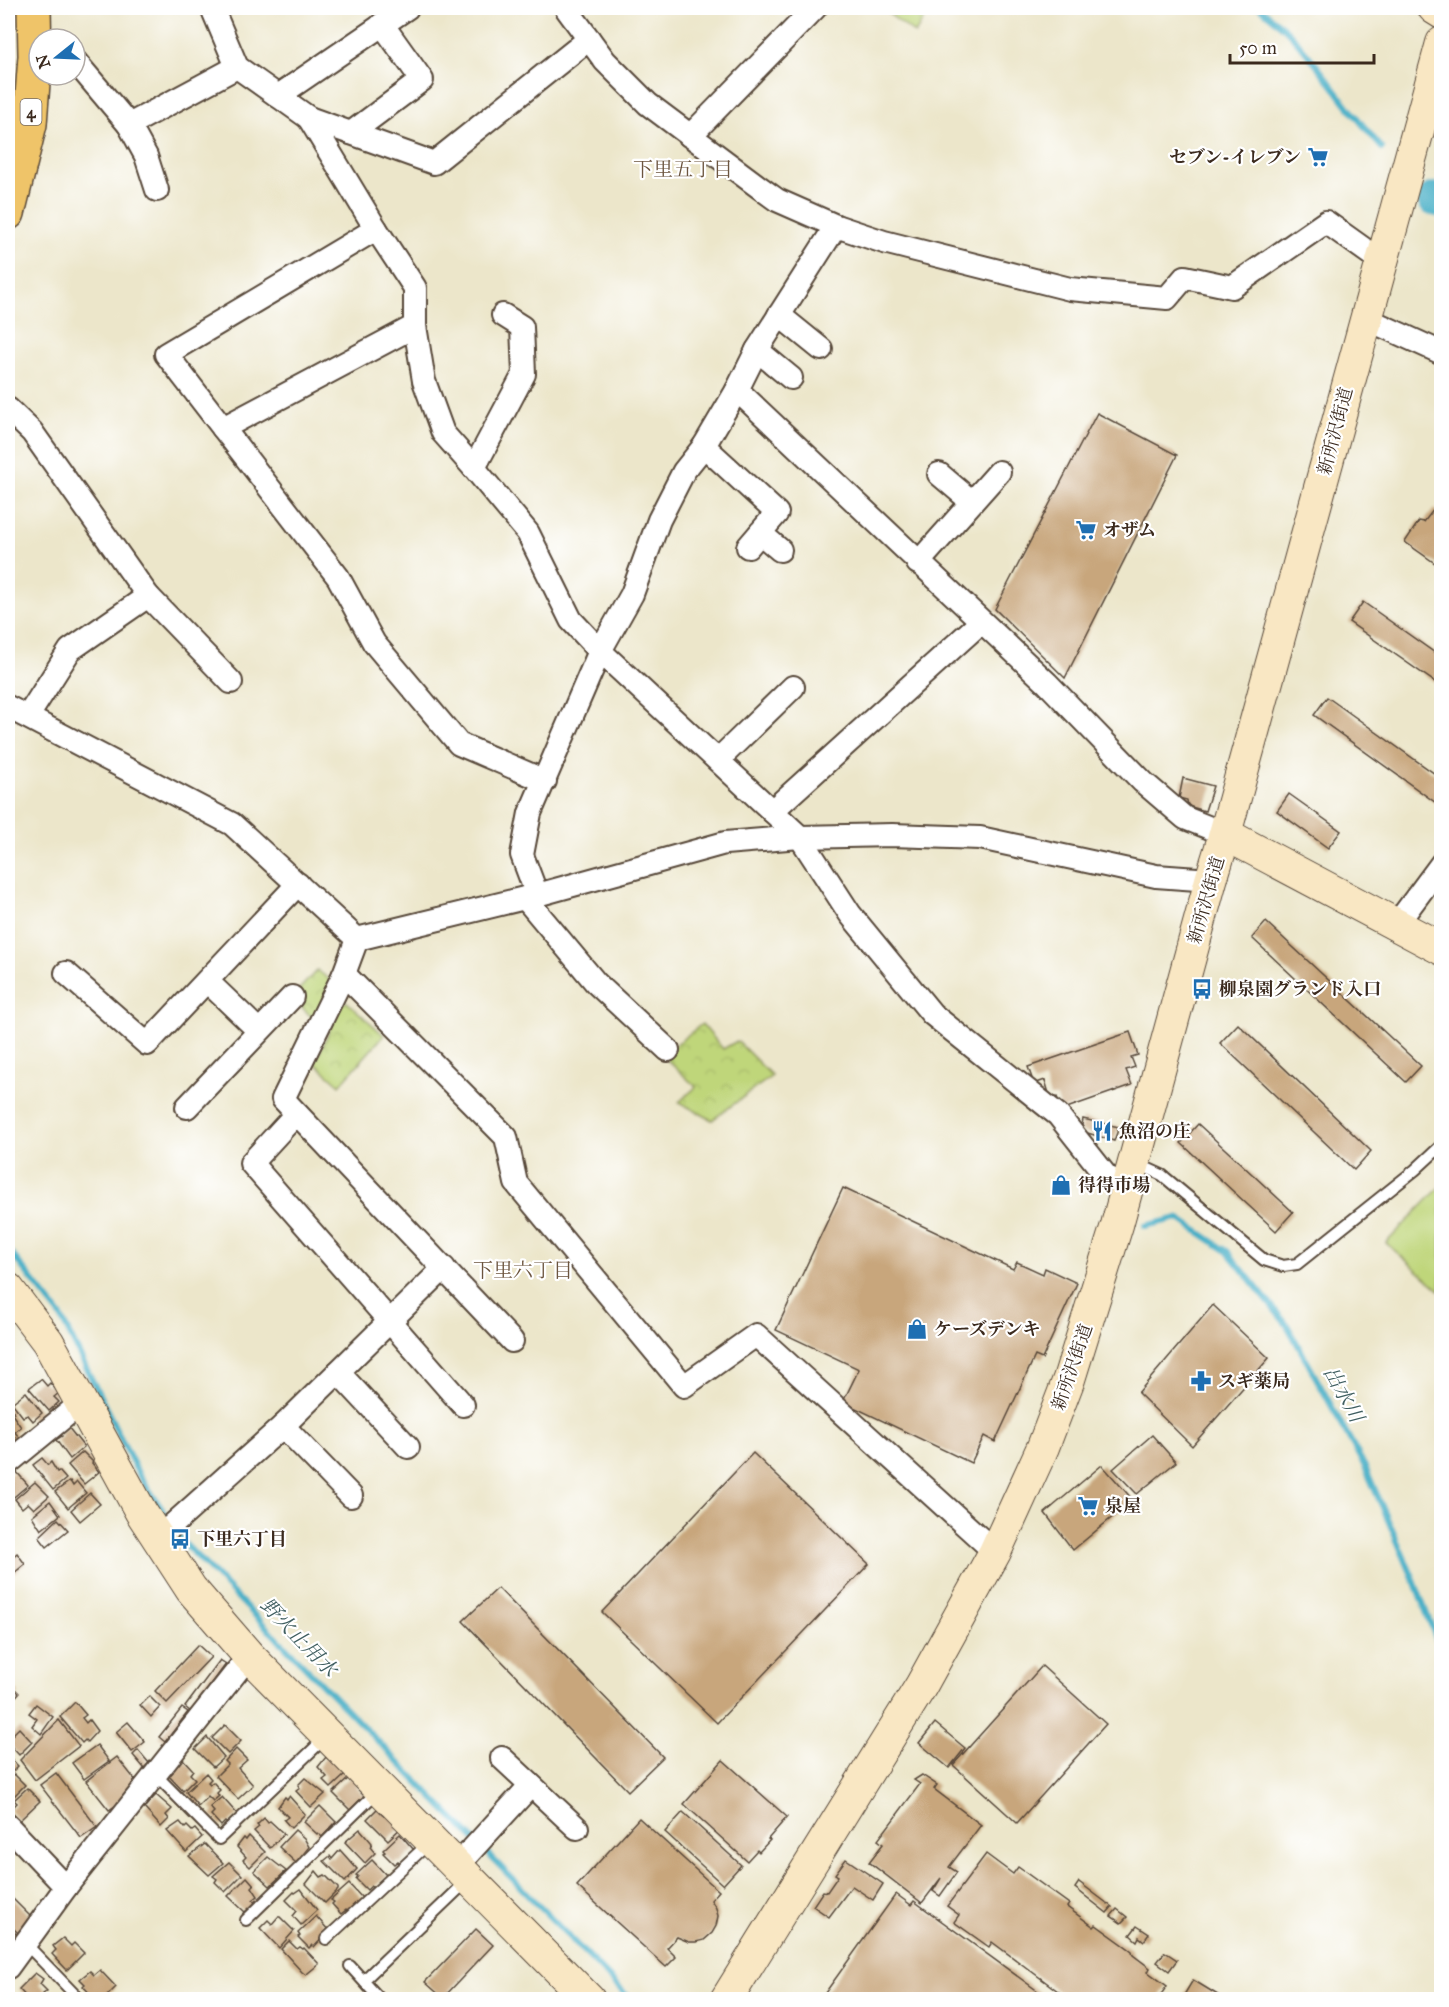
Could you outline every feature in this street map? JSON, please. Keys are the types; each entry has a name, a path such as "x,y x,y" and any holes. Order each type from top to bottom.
{"main road":[{"name":"4","path":"33,8 35,27"},
{"name":"4","path":"8,213 30,124 34,87"}],"street":[{"path":"278,96 406,8"},
{"path":"566,8 605,61 648,104 690,136 777,200 836,226 884,242 1070,289 1167,298 1185,277 1232,286 1326,222 1382,261"},
{"path":"1434,8 1442,13"},
{"path":"217,10 237,68 309,118 434,163 589,39"},
{"path":"690,136 802,12"},
{"path":"351,133 422,81 382,24"},
{"name":"新所沢街道","path":"726,2000 927,1676 995,1552 1043,1447 1069,1379 1095,1300 1131,1175 1210,880 1225,834 1442,43"},
{"path":"129,125 237,68"},
{"path":"87,75 129,125 146,156 157,190"},
{"path":"309,118 376,229 415,288 415,327 424,381 443,433 528,533 571,620 600,651 800,837 850,914 932,1014 1058,1115 1107,1177 1131,1175"},
{"path":"668,1050 596,983 531,896 522,855 530,813 600,651 632,594 659,520 684,471 704,446 757,350 836,226"},
{"path":"376,229 166,354 338,577 374,643 459,744 544,781"},
{"path":"474,468 524,375 522,327 503,315"},
{"path":"779,315 820,349"},
{"path":"1367,319 1442,353"},
{"path":"223,428 415,327"},
{"path":"757,350 791,378"},
{"path":"736,390 1047,683 1143,782 1185,818 1225,834 1442,949"},
{"path":"8,409 32,432 148,596 231,682"},
{"path":"704,446 777,513 754,540 780,550"},
{"path":"918,563 999,472"},
{"path":"939,474 972,502"},
{"path":"28,716 70,650 148,596"},
{"path":"772,811 981,622"},
{"path":"718,760 792,687"},
{"path":"8,707 232,824 357,939"},
{"path":"357,939 531,896 725,843 800,837 980,838 1156,876 1210,880"},
{"path":"1396,926 1442,863"},
{"path":"66,974 147,1044 298,884"},
{"path":"357,939 344,974 283,1100 512,1341"},
{"path":"344,974 506,1137 516,1183 684,1386 756,1335 995,1552"},
{"path":"207,981 258,1030"},
{"path":"187,1107 258,1030 292,997"},
{"path":"296,1114 250,1163 463,1405"},
{"path":"168,1528 283,1426 444,1268"},
{"path":"8,1289 48,1342 141,1512 168,1528 191,1589 249,1656 431,1840 465,1866 589,2000"},
{"path":"338,1372 408,1447"},
{"path":"8,1463 81,1403"},
{"path":"283,1426 351,1496"},
{"path":"8,1967 66,1887 249,1656"},
{"path":"502,1758 577,1828"},
{"path":"465,1866 486,1834 530,1786"},
{"path":"8,1826 66,1887"}],"lane":[{"path":"1131,1175 1162,1175 1264,1260 1283,1266 1296,1264 1415,1170 1442,1145"},
{"path":"156,1775 219,1839 327,1736"},
{"path":"246,1920 380,1789"},
{"path":"326,1939 431,1840"},
{"path":"364,1980 465,1866"},
{"path":"24,1943 80,2000"},
{"path":"350,1966 378,1997"}],"green space":[{"path":"886,8 930,8 915,34 884,10"},
{"path":"317,970 338,986 319,1025 292,997"},
{"path":"347,1002 384,1035 340,1085 315,1063 332,1025 335,1004"},
{"path":"702,1024 723,1049 737,1041 772,1076 712,1120 679,1102 696,1087 662,1055"},
{"path":"1441,1186 1441,1291 1386,1243"}],"building":[{"path":"1097,413 1177,455 1065,678 995,609"},
{"path":"1434,509 1442,515 1442,568 1405,542 1419,521 1424,522"},
{"path":"1363,602 1442,658 1442,687 1349,622"},
{"path":"1327,697 1442,779 1442,802 1439,805 1314,715"},
{"path":"1183,778 1213,786 1205,811 1188,806 1187,800 1179,798"},
{"path":"1289,794 1341,831 1328,848 1277,811"},
{"path":"1266,922 1421,1066 1406,1082 1252,938"},
{"path":"1238,1024 1371,1151 1354,1170 1220,1043"},
{"path":"1130,1032 1138,1055 1131,1057 1135,1067 1126,1070 1132,1085 1061,1110 1057,1097 1050,1097 1045,1080 1034,1084 1028,1067"},
{"path":"1083,1119 1119,1127 1114,1141 1081,1131"},
{"path":"1198,1124 1293,1212 1276,1231 1181,1143"},
{"path":"843,1188 1013,1269 1017,1262 1043,1274 1045,1268 1077,1283 1042,1359 1035,1356 995,1442 984,1436 971,1463 843,1402 859,1369 776,1330"},
{"path":"1213,1305 1269,1358 1192,1446 1138,1393"},
{"path":"41,1379 47,1386 50,1383 59,1393 54,1397 59,1402 49,1411 29,1388"},
{"path":"26,1392 42,1413 33,1421 28,1415 23,1417 13,1404"},
{"path":"8,1403 21,1427 15,1432 18,1436 12,1441 8,1435"},
{"path":"68,1427 84,1447 70,1459 56,1440 62,1436 60,1433"},
{"path":"1152,1435 1176,1462 1137,1494 1113,1469"},
{"path":"83,1452 99,1472 84,1484 68,1465"},
{"path":"753,1453 869,1564 717,1723 602,1612"},
{"path":"42,1458 48,1465 51,1462 57,1472 59,1471 66,1479 53,1490 33,1465"},
{"path":"1102,1465 1133,1500 1073,1550 1045,1513"},
{"path":"15,1470 28,1485 9,1501 8,1476"},
{"path":"70,1481 73,1486 77,1482 86,1493 68,1508 55,1492"},
{"path":"35,1482 49,1496 34,1509 28,1503 22,1508 15,1499"},
{"path":"90,1493 100,1504 80,1521 71,1510"},
{"path":"50,1501 60,1515 41,1530 32,1516"},
{"path":"58,1519 68,1530 47,1547 39,1537"},
{"path":"17,1553 25,1564 8,1578 8,1561"},
{"path":"498,1588 663,1757 628,1791 463,1621"},
{"path":"198,1645 211,1657 167,1703 155,1691"},
{"path":"220,1660 226,1664 191,1712 185,1707"},
{"path":"1042,1666 1106,1724 1017,1823 953,1765"},
{"path":"8,1682 19,1693 8,1705"},
{"path":"149,1696 160,1707 151,1717 140,1705"},
{"path":"75,1702 86,1715 82,1718 86,1723 89,1720 97,1731 87,1742 85,1740 82,1743 60,1717"},
{"path":"36,1704 53,1717 41,1734 32,1726 37,1719 29,1713"},
{"path":"182,1708 188,1712 165,1742 159,1737"},
{"path":"59,1720 79,1746 35,1780 20,1760"},
{"path":"128,1722 145,1742 132,1752 116,1732"},
{"path":"935,1723 965,1748 949,1768 919,1743"},
{"path":"225,1725 241,1741 228,1754 212,1738"},
{"path":"19,1728 32,1742 19,1755 8,1743 8,1739"},
{"path":"207,1737 224,1757 213,1767 195,1749"},
{"path":"97,1745 109,1761 84,1779 72,1763"},
{"path":"236,1749 247,1760 238,1768 253,1785 238,1799 216,1776 228,1764 225,1761"},
{"path":"138,1750 149,1763 144,1768 133,1755"},
{"path":"8,1756 18,1766 8,1776"},
{"path":"331,1756 346,1774 331,1788 323,1780 327,1777 318,1767 326,1757 328,1759"},
{"path":"117,1757 136,1781 119,1803 109,1810 86,1781"},
{"path":"182,1758 193,1770 190,1774 195,1779 183,1791 169,1776 173,1772 170,1769"},
{"path":"723,1760 787,1817 768,1839 770,1840 747,1861 684,1804"},
{"path":"56,1773 97,1827 81,1838 40,1785"},
{"path":"206,1773 211,1779 208,1782 210,1784 213,1782 220,1790 217,1793 219,1796 213,1801 208,1796 198,1806 186,1792"},
{"path":"14,1774 25,1785 11,1799 8,1798 8,1780"},
{"path":"922,1775 937,1785 934,1789 981,1825 949,1867 957,1872 940,1896 933,1891 941,1878 922,1903 869,1862 883,1844 878,1840 920,1784 914,1780"},
{"path":"351,1776 359,1784 356,1787 364,1796 350,1810 333,1793"},
{"path":"305,1778 325,1794 311,1807 296,1791"},
{"path":"27,1788 40,1801 19,1821 10,1810 17,1803 14,1800"},
{"path":"156,1795 172,1809 166,1815 169,1819 161,1827 144,1808"},
{"path":"289,1796 305,1814 291,1828 284,1820 288,1817 278,1807 285,1797 287,1799"},
{"path":"222,1797 238,1815 228,1824 225,1822 221,1826 211,1815 214,1812 210,1807"},
{"path":"320,1806 336,1822 322,1837 304,1822"},
{"path":"377,1809 380,1811 382,1809 403,1826 388,1840 367,1819"},
{"path":"683,1812 741,1865 723,1885 665,1832"},
{"path":"264,1818 284,1834 270,1848 254,1831"},
{"path":"639,1818 719,1891 711,1900 718,1916 712,1933 704,1940 696,1942 677,1937 667,1948 676,1957 666,1967 577,1886"},
{"path":"180,1822 185,1828 187,1826 192,1831 195,1829 202,1837 186,1852 167,1831"},
{"path":"360,1829 372,1843 370,1847 375,1853 365,1863 345,1842"},
{"path":"295,1830 304,1838 309,1847 296,1863 279,1847"},
{"path":"400,1834 414,1850 400,1863 398,1861 394,1864 383,1853 385,1852 383,1850"},
{"path":"249,1836 265,1852 250,1867 243,1860 246,1857 237,1847 244,1838 246,1840"},
{"path":"205,1844 223,1863 209,1875 189,1856"},
{"path":"340,1850 357,1869 345,1882 324,1861 330,1856 332,1859"},
{"path":"986,1854 1013,1874 1018,1867 1069,1904 1067,1907 1094,1927 1096,1925 1132,1951 1133,1955 1150,1968 1148,1972 1167,1986 1157,2000 1070,2000 992,1942 989,1947 954,1922 959,1915 947,1906"},
{"path":"268,1857 286,1871 270,1886 254,1871"},
{"path":"846,1859 883,1884 873,1900 852,1886 829,1917 813,1906 823,1891 827,1892 838,1876 835,1874"},
{"path":"372,1860 387,1876 373,1888 371,1886 367,1890 356,1879 358,1876 356,1875"},
{"path":"229,1862 242,1875 225,1892 215,1882 217,1879 213,1876"},
{"path":"316,1871 321,1877 325,1875 338,1888 325,1903 306,1884"},
{"path":"247,1877 254,1885 252,1887 258,1896 253,1900 255,1903 245,1912 228,1896"},
{"path":"1079,1882 1112,1907 1107,1913 1075,1888"},
{"path":"349,1884 363,1899 348,1913 346,1910 341,1914 331,1900"},
{"path":"301,1889 317,1910 301,1925 293,1916 297,1911 286,1900"},
{"path":"8,1894 32,1918 18,1933 8,1923"},
{"path":"896,1894 911,1905 914,1901 1050,2000 820,2000"},
{"path":"1117,1909 1127,1917 1121,1923 1111,1916"},
{"path":"316,1916 329,1931 314,1947 312,1945 309,1948 298,1937 300,1936 298,1933"},
{"path":"278,1917 294,1931 279,1948 260,1928 268,1920 272,1924"},
{"path":"8,1926 19,1937 8,1950"},
{"path":"1137,1926 1149,1934 1144,1941 1139,1937 1137,1941 1130,1935"},
{"path":"476,1929 493,1945 443,1998 425,1982"},
{"path":"63,1938 71,1946 74,1943 84,1953 67,1970 52,1954 56,1950 53,1946"},
{"path":"289,1941 297,1949 304,1948 319,1964 306,1975 281,1949"},
{"path":"1165,1952 1177,1960 1169,1971 1157,1962"},
{"path":"100,1970 116,1987 104,1999 102,1997 100,1999 97,1995 94,1998 80,1979 90,1971 94,1975"},
{"path":"35,1973 43,1979 40,1984 47,1991 43,1994 47,1998 45,2000 29,2000 19,1989"},
{"path":"1193,1980 1226,2000 1181,2000"}],"waterway":[{"path":"1260,8 1284,28 1303,49 1382,148"},
{"path":"1434,199 1442,201"},
{"name":"出水川","path":"1145,1226 1178,1218 1227,1251 1287,1325 1365,1467 1414,1580 1442,1654"},
{"name":"野火止用水","path":"8,1249 60,1315 138,1473 185,1544 631,2000"}],"place":[{"name":"セブン-イレブン","path":"1318,157"},
{"name":"オザム","path":"1086,530"},
{"name":"柳泉園グランド入口","path":"1202,989"},
{"name":"魚沼の庄","path":"1102,1131"},
{"name":"得得市場","path":"1061,1185"},
{"name":"ケーズデンキ","path":"917,1329"},
{"name":"スギ薬局","path":"1201,1381"},
{"name":"泉屋","path":"1088,1506"},
{"name":"下里六丁目","path":"180,1539"}],"district":[{"name":"下里五丁目","path":"683,169"},
{"name":"下里六丁目","path":"523,1270"}]}
